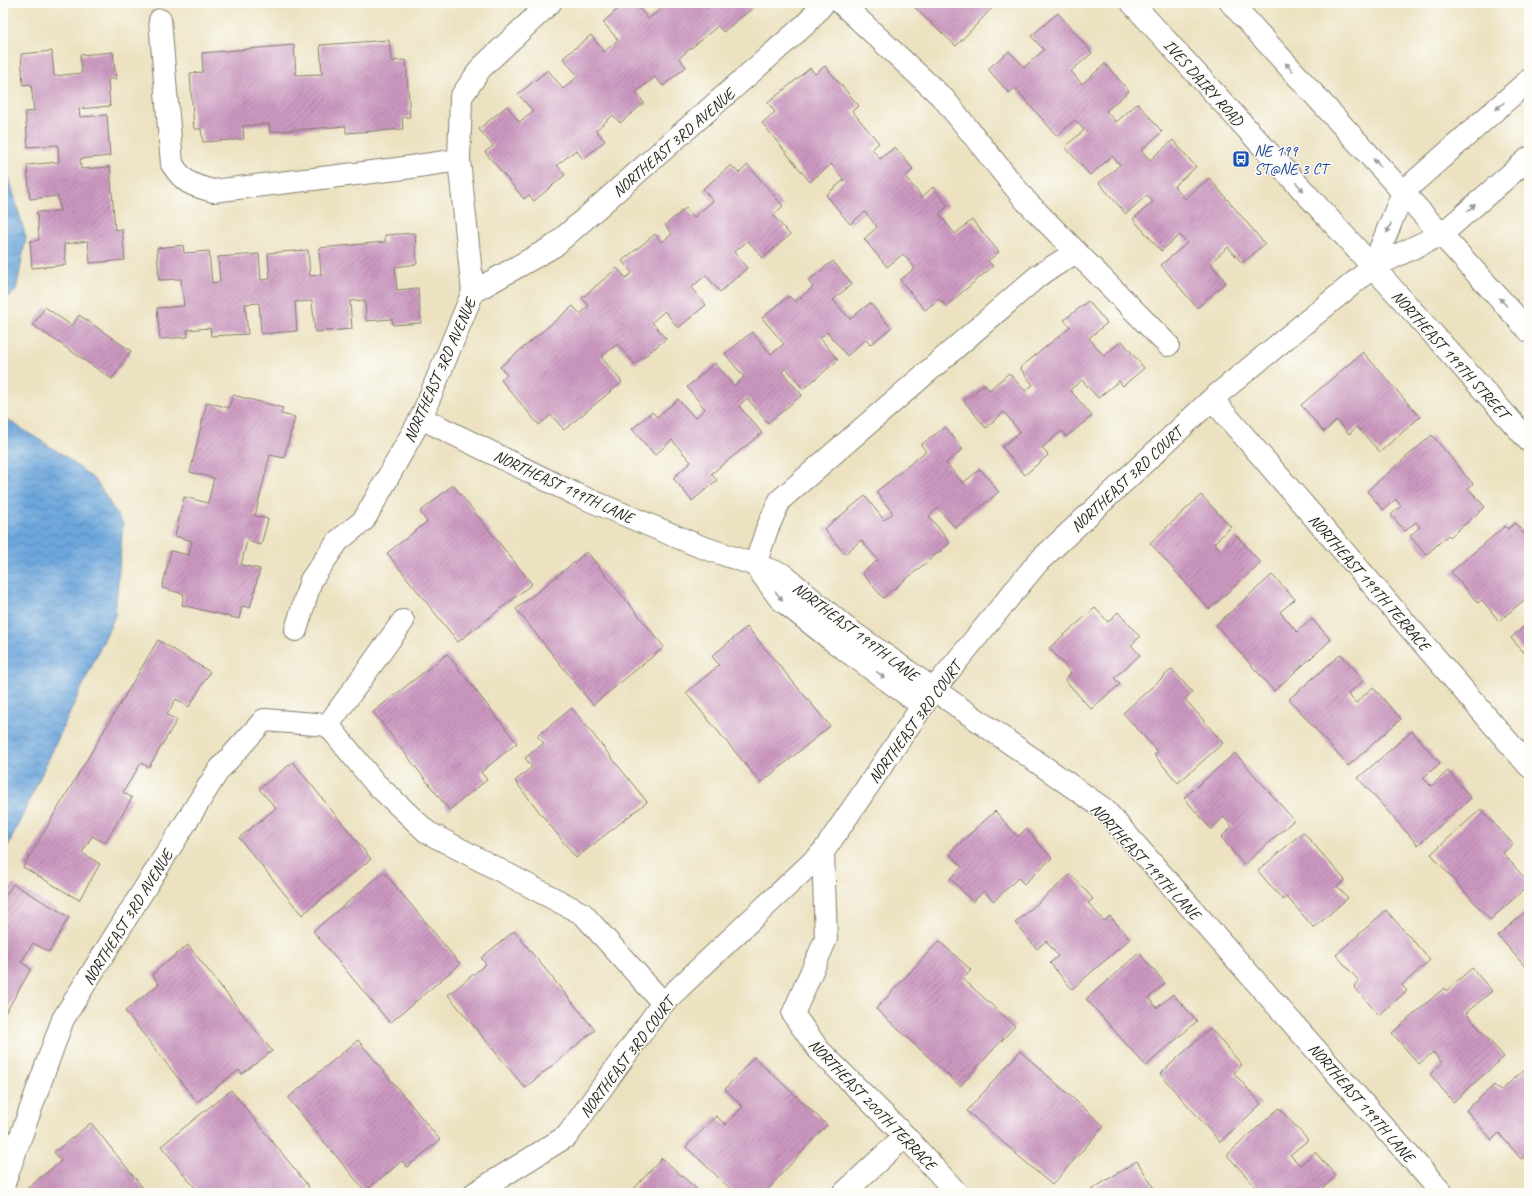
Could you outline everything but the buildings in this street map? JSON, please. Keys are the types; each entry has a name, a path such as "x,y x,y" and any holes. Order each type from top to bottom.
{"street":[{"path":"473,292 459,160 461,97 480,68 550,3"},
{"name":"NORTHEAST 3RD AVENUE","path":"296,630 311,580 338,541 364,520 421,418 473,292 554,246 807,23 824,3"},
{"path":"841,3 944,100 1026,200 1168,345"},
{"name":"IVES DAIRY ROAD","path":"1132,3 1373,267"},
{"path":"1231,3 1529,331"},
{"path":"160,20 172,164 181,178 198,187 213,191 459,160"},
{"path":"1373,267 1403,192 1529,80"},
{"name":"NORTHEAST 3RD COURT","path":"475,1193 567,1136 664,1003 823,852 929,697 1038,562 1212,399 1373,267 1442,234 1529,158"},
{"path":"755,565 767,529 780,500 1038,276 1076,252"},
{"name":"NORTHEAST 199TH STREET","path":"1373,267 1529,441"},
{"name":"NORTHEAST 199TH TERRACE","path":"1212,399 1529,766"},
{"name":"NORTHEAST 199TH LANE","path":"421,418 575,494 699,546 755,565 780,599 833,641 929,697 1104,809 1442,1193"},
{"path":"403,621 328,725 374,783 427,832 583,914 664,1003"},
{"name":"NORTHEAST 3RD AVENUE","path":"3,1193 4,1183 63,1019 218,771 264,720 328,725"},
{"name":"NORTHEAST 200TH TERRACE","path":"823,852 826,939 793,1014 818,1049 904,1136 957,1193"},
{"path":"844,1193 904,1136"}],"water":[{"path":"3,157 26,238 16,291 3,300"},
{"path":"3,417 65,456 96,481 123,524 115,616 3,857"}],"place":[{"name":"NE 199 ST@NE 3 CT","path":"1241,159"}]}
